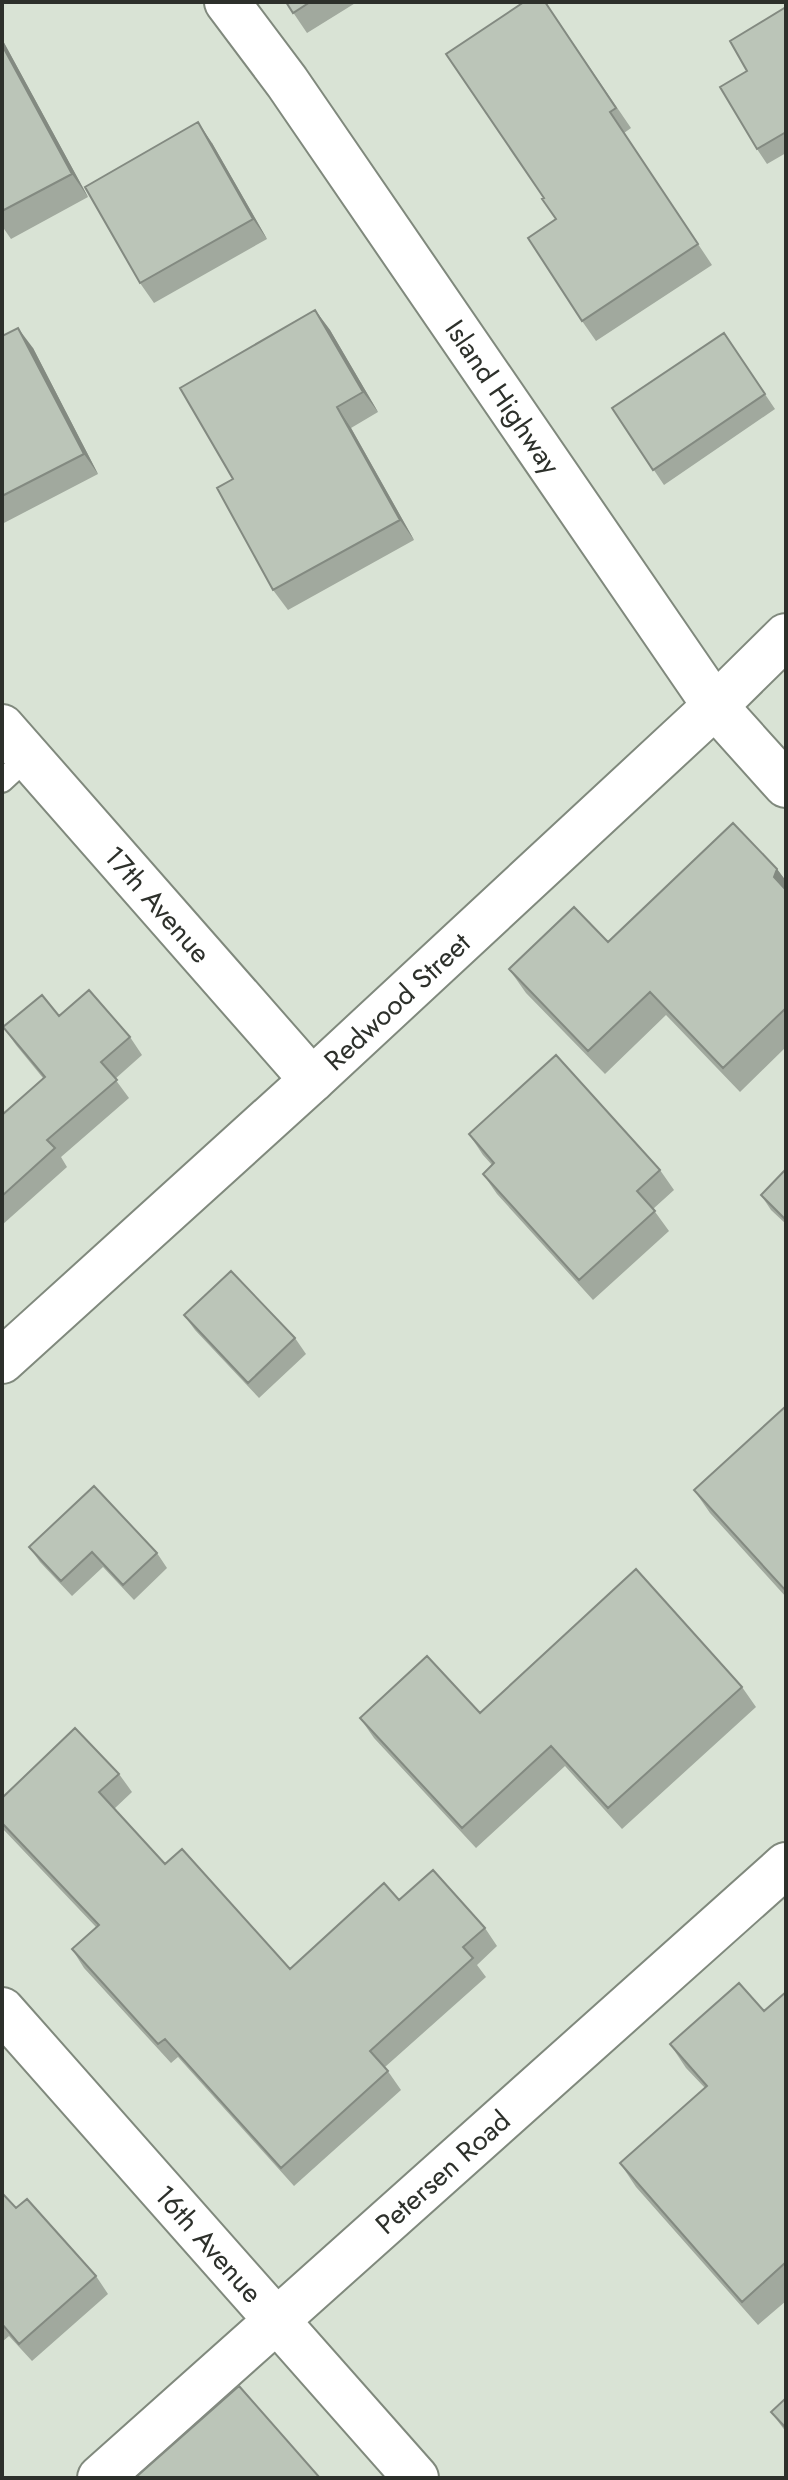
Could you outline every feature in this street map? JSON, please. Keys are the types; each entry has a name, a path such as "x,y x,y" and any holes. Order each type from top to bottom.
{"street":[{"name":"Island Highway","path":"227,2 287,82 715,706 786,785"},
{"name":"Redwood Street","path":"2,1361 312,1080 715,706 786,636"},
{"name":"17th Avenue","path":"11,755 312,1080"},
{"name":"Petersen Road","path":"100,2478 786,1865"},
{"name":"16th Avenue","path":"2,2010 416,2478"}],"building":[{"path":"286,2 310,2 293,13"},
{"path":"524,2 545,2 616,108 610,112 698,244 582,321 528,238 556,219 446,54"},
{"path":"786,7 786,132 757,149 720,87 747,71 730,41"},
{"path":"2,45 72,174 2,211"},
{"path":"198,122 253,219 140,283 85,187"},
{"path":"315,310 363,392 337,407 400,520 273,590 217,488 233,479 180,388"},
{"path":"18,328 84,454 2,496 2,336"},
{"path":"724,333 765,394 653,470 612,408"},
{"path":"733,823 777,869 774,877 786,890 786,1008 723,1068 650,992 588,1051 509,969 574,907 608,942"},
{"path":"89,990 130,1037 101,1062 117,1080 47,1140 55,1148 2,1196 2,1115 45,1077 3,1027 42,995 59,1016"},
{"path":"556,1055 660,1170 637,1191 655,1211 579,1280 483,1174 494,1163 469,1134"},
{"path":"786,1169 786,1220 761,1195"},
{"path":"231,1271 295,1338 248,1383 184,1315"},
{"path":"786,1406 786,1591 694,1490"},
{"path":"94,1486 157,1553 123,1585 92,1552 61,1581 29,1547"},
{"path":"636,1569 742,1687 608,1808 551,1746 462,1828 360,1718 427,1656 480,1713"},
{"path":"75,1728 119,1774 99,1792 165,1864 182,1849 290,1969 384,1883 399,1900 433,1870 485,1928 463,1947 473,1958 370,2051 388,2071 281,2168 165,2039 158,2044 72,1949 99,1925 2,1823 2,1798"},
{"path":"739,1983 764,2011 786,1992 786,2262 742,2302 620,2163 707,2086 670,2044"},
{"path":"2,2193 16,2208 27,2199 96,2276 19,2344 2,2324"},
{"path":"239,2386 320,2478 135,2478"},
{"path":"786,2398 786,2428 771,2412"}]}
